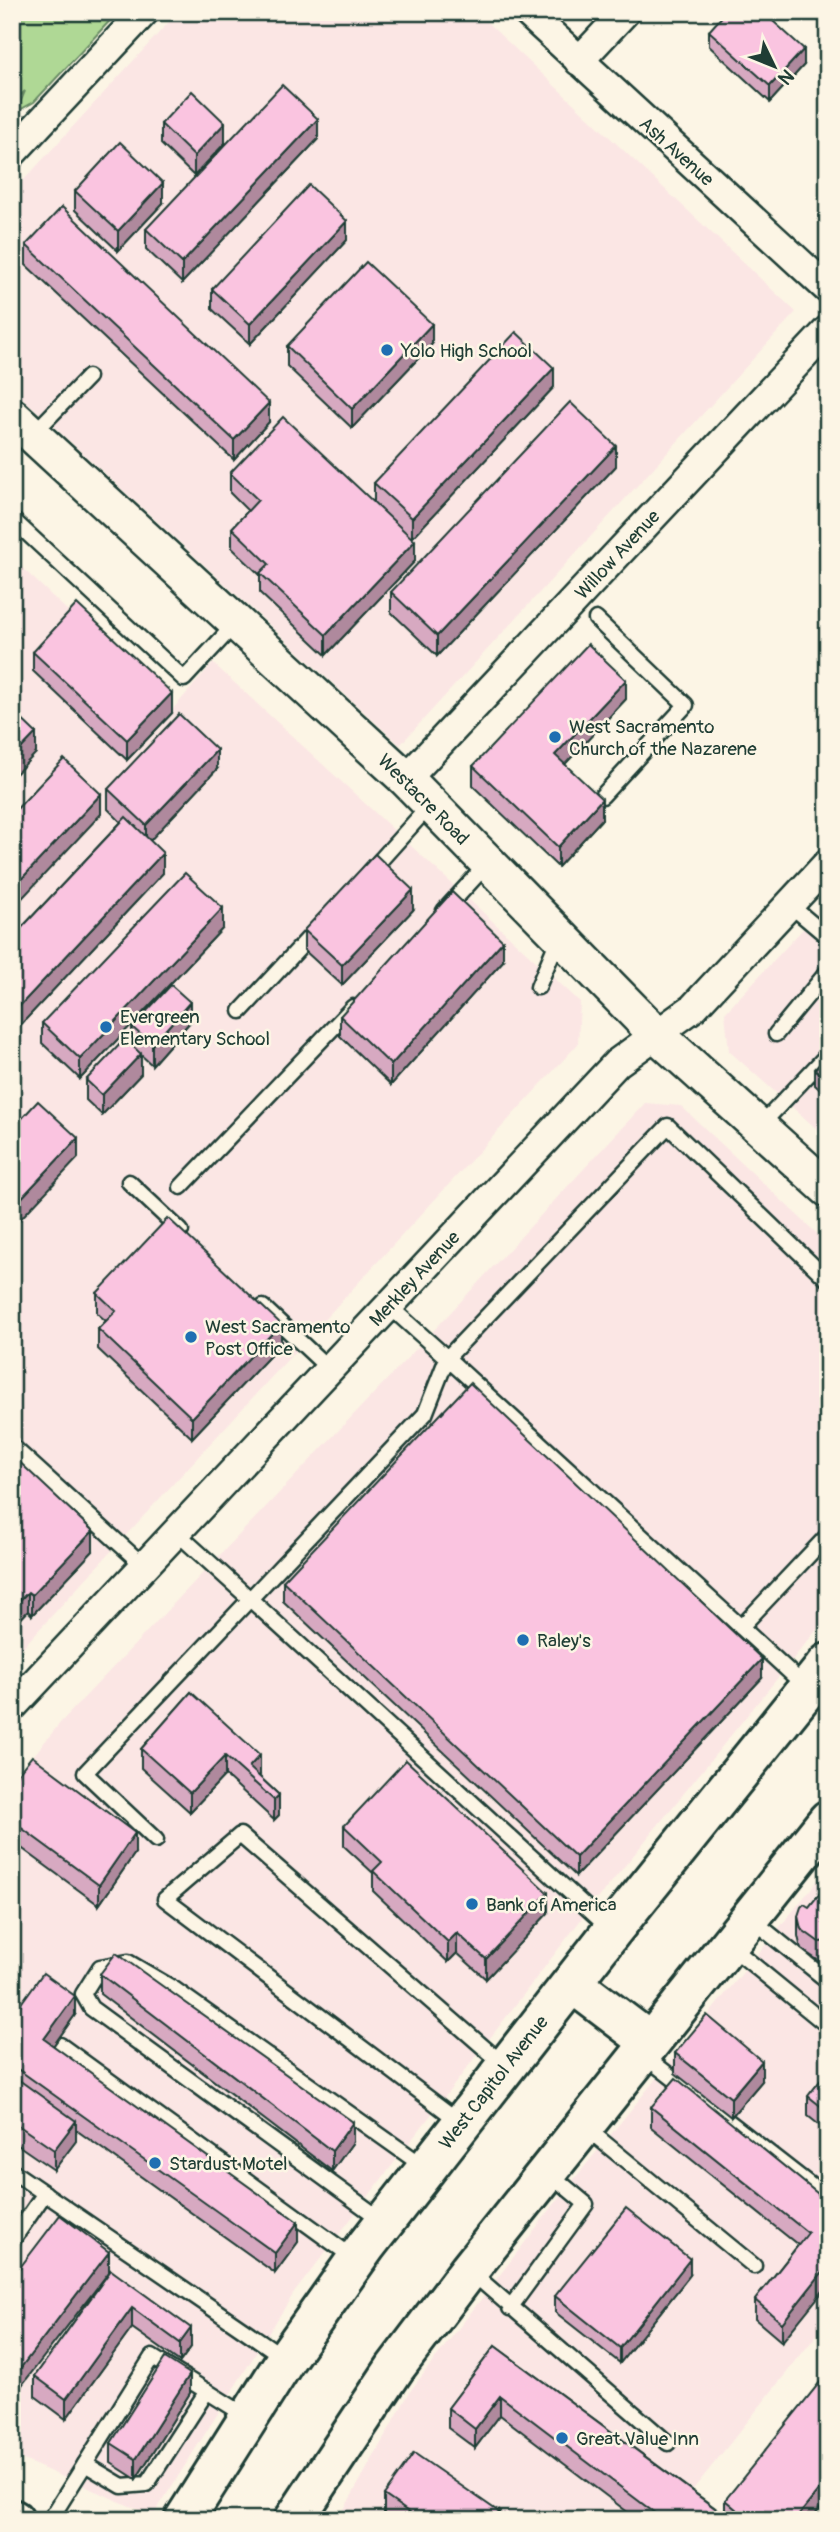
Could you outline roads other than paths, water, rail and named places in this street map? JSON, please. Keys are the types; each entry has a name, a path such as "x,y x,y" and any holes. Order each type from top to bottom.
{"main road":[{"name":"West Capitol Avenue","path":"184,2520 286,2359 356,2260 612,1931 818,1676"},
{"path":"294,2520 395,2368 469,2270 826,1825"},
{"path":"572,1983 645,2048"}],"street":[{"path":"12,153 144,12"},
{"name":"Ash Avenue","path":"527,12 828,289"},
{"path":"579,61 625,12"},
{"name":"Willow Avenue","path":"406,779 828,330"},
{"name":"Westacre Road","path":"23,425 406,779 656,1034 828,1189"},
{"name":"Merkley Avenue","path":"12,1707 617,1063 693,1008 828,863"}],"lane":[{"path":"23,425 88,377"},
{"path":"12,519 184,679 237,622"},
{"path":"596,619 687,705 602,796"},
{"path":"360,883 431,804"},
{"path":"437,918 488,863"},
{"path":"790,905 828,937"},
{"path":"241,1011 331,913"},
{"path":"538,987 560,936"},
{"path":"776,1034 828,971"},
{"path":"181,1187 361,998"},
{"path":"759,1127 828,1054"},
{"path":"156,1840 85,1773 425,1415 447,1358 668,1126 828,1280"},
{"path":"129,1182 188,1238"},
{"path":"248,1294 329,1369"},
{"path":"389,1306 740,1627 818,1676"},
{"path":"12,1446 144,1566"},
{"path":"176,1532 612,1931"},
{"path":"740,1627 828,1535"},
{"path":"461,2123 165,1899 240,1835 506,2067"},
{"path":"739,1931 828,1981"},
{"path":"739,1931 828,2026"},
{"path":"385,2222 91,2008 83,1994 100,1967 128,1962 174,1989 426,2168"},
{"path":"60,2045 356,2260"},
{"path":"645,2048 828,2199"},
{"path":"584,2126 754,2266"},
{"path":"12,2171 286,2359"},
{"path":"510,2308 586,2204 547,2172"},
{"path":"12,2241 45,2193"},
{"path":"469,2270 668,2443"},
{"path":"50,2520 85,2464 113,2430 136,2393 152,2357 249,2418"},
{"path":"85,2464 122,2486 147,2484 157,2457 180,2420 207,2391"}],"place":[{"name":"Yolo High School","path":"387,350"},
{"name":"West Sacramento Church of the Nazarene","path":"555,737"},
{"name":"Evergreen Elementary School","path":"106,1027"},
{"name":"West Sacramento Post Office","path":"191,1337"},
{"name":"Raley's","path":"523,1640"},
{"name":"Bank of America","path":"472,1904"},
{"name":"Stardust Motel","path":"155,2163"},
{"name":"Great Value Inn","path":"562,2438"}]}
